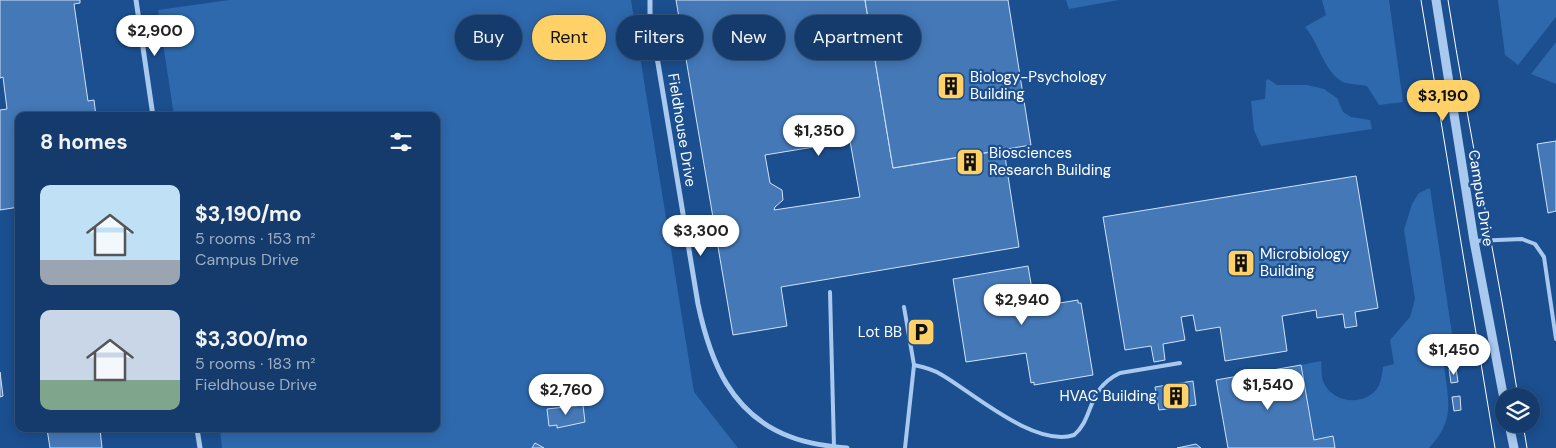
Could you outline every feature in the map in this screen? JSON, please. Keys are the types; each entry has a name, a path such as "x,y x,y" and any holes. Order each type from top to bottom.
{"street":[{"path":"136,0 152,112"},
{"name":"Fieldhouse Drive","path":"650,0 652,24 698,304 705,336 715,366 741,403 775,430 792,438 847,448"},
{"name":"Campus Drive","path":"1436,0 1474,241 1502,388"},
{"path":"197,432 200,448"},
{"path":"1511,433 1514,448"}],"lane":[{"path":"1474,241 1522,239 1535,244 1544,257 1556,340"},
{"path":"830,292 834,447"},
{"path":"904,307 914,365 905,448"},
{"path":"1047,442 1061,440 1074,434 1081,427 1093,397 1112,377 1120,373 1180,363"},
{"path":"914,365 929,368 943,375 1019,431 1038,438"}],"shaded area":[{"path":"229,0 631,0 633,15 616,15 616,60 641,60 694,392 738,448 222,448 220,432 440,432 440,112 173,112 158,10"},
{"path":"1066,0 1119,0 1069,9"},
{"path":"1322,0 1389,0 1403,102 1379,105 1367,86 1343,82 1331,71 1305,27 1326,15"},
{"path":"1498,0 1556,0 1556,17 1518,65 1505,55"},
{"path":"1556,42 1556,84 1531,74"},
{"path":"1268,79 1277,85 1307,85 1324,89 1337,98 1343,112 1351,117 1370,120 1372,129 1261,146 1254,130 1251,101 1265,99 1266,81"},
{"path":"1430,188 1456,360 1444,365 1448,409 1443,428 1438,438 1429,448 1335,448 1333,436 1314,440 1301,365 1321,361 1323,381 1327,388 1339,398 1347,400 1363,399 1378,388 1383,367 1394,364 1390,340 1410,317 1415,299 1404,230 1412,204 1419,193"}],"building":[{"path":"0,0 80,0 80,3 74,4 88,101 94,100 96,112 15,112 15,208 0,210 0,110 7,109 3,77 0,78"},
{"name":"Biosciences Research Building","path":"676,0 865,0 868,15 795,15 795,60 875,60 893,168 1004,150 1019,247 781,287 787,326 733,335 686,60 703,60 703,15 679,15","holes":["850,141 860,197 774,210 783,200 782,190 770,183 765,155"]},
{"name":"Biology-Psychology Building","path":"865,0 1008,0 1031,145 893,168 875,60 921,60 921,15 868,15"},
{"path":"1556,141 1556,211 1548,213 1537,144"},
{"name":"Microbiology Building","path":"1356,176 1378,308 1355,312 1357,326 1345,328 1343,314 1317,318 1316,310 1282,316 1287,351 1225,361 1220,327 1196,331 1193,315 1181,317 1185,340 1163,344 1165,360 1154,362 1151,346 1125,350 1103,217"},
{"path":"1028,266 1035,307 1078,300 1078,303 1081,303 1093,375 1034,385 1034,382 1031,383 1026,353 966,362 953,279"},
{"path":"1301,365 1314,440 1333,436 1335,448 1228,448 1216,380"},
{"path":"1456,368 1458,382 1451,383 1449,369"},
{"path":"0,372 3,396 0,397"},
{"name":"HVAC Building","path":"1193,381 1196,405 1159,410 1155,387"},
{"path":"1460,396 1461,410 1454,411 1452,397"},
{"path":"583,405 585,422 557,428 557,425 549,426 547,409"},
{"path":"47,432 100,432 102,448 50,448"},
{"path":"535,443 544,448 532,448"},
{"path":"1196,444 1201,448 1177,448"}],"tram line":[{"path":"1421,0 1495,448"},
{"path":"1448,0 1517,388"},
{"path":"1524,433 1527,448"}],"place":[{"name":"Biology-Psychology Building","path":"951,86"},
{"name":"Biosciences Research Building","path":"970,162"},
{"name":"Microbiology Building","path":"1241,263"},
{"name":"Lot BB","path":"921,332"},
{"name":"HVAC Building","path":"1176,396"}]}
